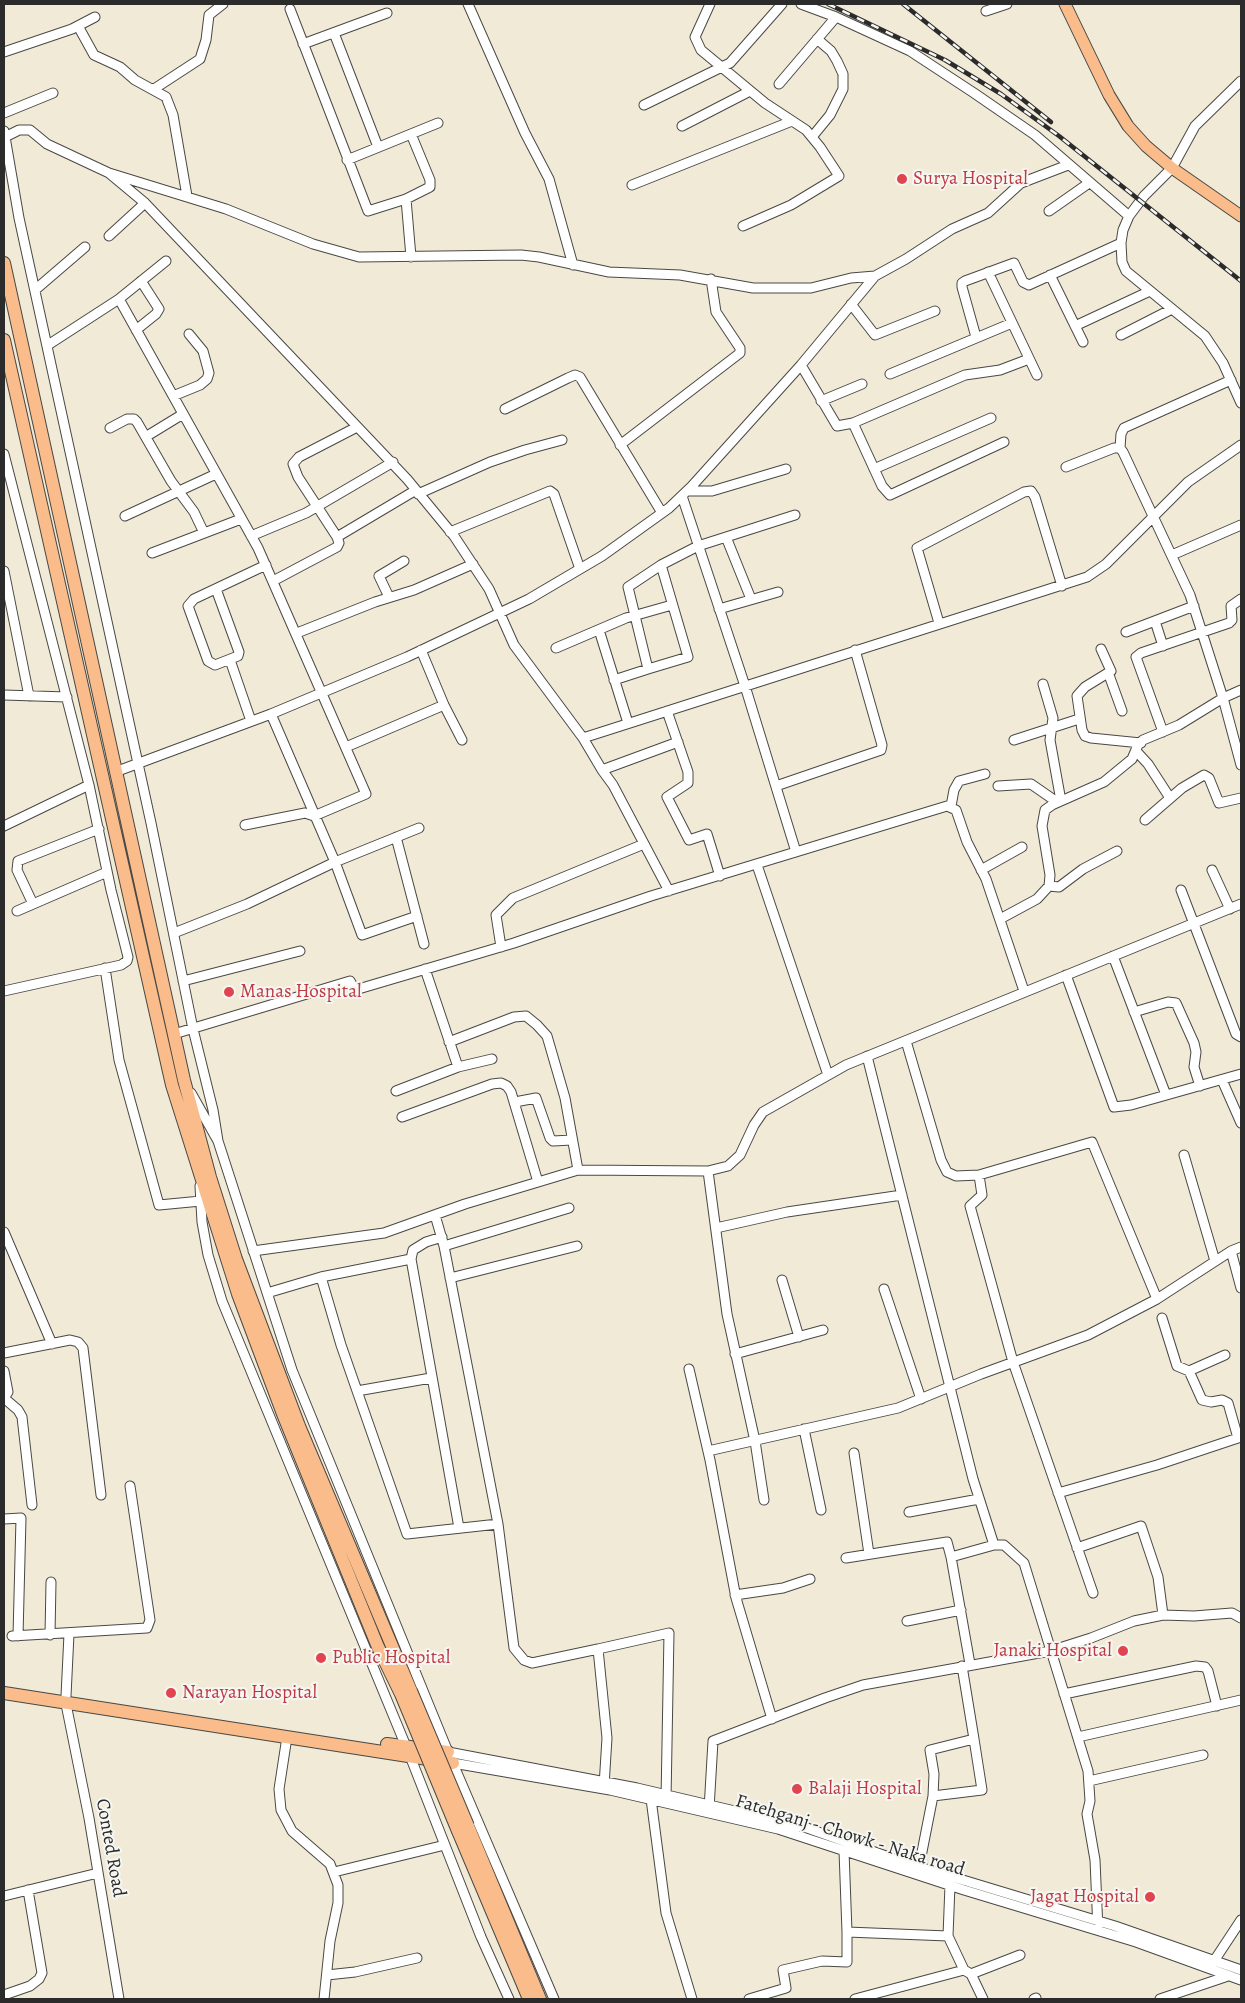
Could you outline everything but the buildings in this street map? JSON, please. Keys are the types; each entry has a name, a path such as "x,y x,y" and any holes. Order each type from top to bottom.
{"highway":[{"path":"4,263 184,1080 210,1176 236,1259 299,1426 406,1693 463,1829 529,1999"},
{"path":"4,340 172,1085 200,1179 238,1294 283,1414 378,1647 406,1693"},
{"path":"4,1686 66,1700 287,1737 408,1751"},
{"path":"4,1693 162,1712 450,1758"},
{"path":"463,1829 540,1999"}],"main road":[{"path":"1065,4 1109,95 1128,126 1146,146 1172,168 1241,216"}],"street":[{"path":"154,89 200,60 206,40 209,15 223,4"},
{"path":"468,4 525,133 549,179 573,265"},
{"path":"710,4 695,37 701,50 724,67 750,91 812,137 839,176 791,205 743,226"},
{"path":"644,105 730,64 782,4"},
{"path":"801,4 836,17 910,52 942,72 1035,135 1130,216"},
{"path":"986,11 1008,4"},
{"path":"290,9 368,211 406,200 430,187 412,134"},
{"path":"304,44 387,13"},
{"path":"4,52 78,26 95,17"},
{"path":"779,84 836,17"},
{"path":"78,26 94,55 120,68 135,80 166,97 170,104 181,154 187,196"},
{"path":"334,33 378,147"},
{"path":"812,137 834,109 843,89 842,74 837,61 831,51 817,39"},
{"path":"1241,81 1195,126 1172,168 1144,196 1130,216 1123,230 1121,244 1122,262 1126,270 1205,336 1224,363 1241,403"},
{"path":"682,126 750,91"},
{"path":"4,113 52,93"},
{"path":"632,185 792,121"},
{"path":"347,160 438,123"},
{"path":"554,1999 450,1758 292,1370 218,1141 213,1110 193,1029 174,932 35,290 4,134 19,130 30,130 48,144 109,173 187,196 313,244 359,257 539,256 609,272 650,273 711,280 753,288 811,288 851,278 875,276"},
{"path":"115,772 271,714 422,650 501,613 580,569 662,513 684,494 801,365 875,276 906,259 952,228 988,213 1020,183 1068,165"},
{"path":"109,173 145,203 357,427 393,462 450,532 473,564 501,613 514,645 584,738 613,785 669,891"},
{"path":"1049,211 1089,183"},
{"path":"406,200 412,257"},
{"path":"109,236 145,203"},
{"path":"976,337 962,283 1014,263 1025,285 1121,244"},
{"path":"35,290 85,247"},
{"path":"48,345 119,298 166,261"},
{"path":"988,272 1037,375"},
{"path":"1050,275 1083,342"},
{"path":"620,444 740,353 740,348 716,312 711,280"},
{"path":"136,330 156,314 159,309 142,281"},
{"path":"1075,326 1150,291"},
{"path":"119,298 266,565 366,794 314,816 305,813 245,825"},
{"path":"850,304 875,335 936,311"},
{"path":"1121,335 1172,309"},
{"path":"890,374 1012,323"},
{"path":"173,396 200,385 207,379 209,373 203,351 189,334"},
{"path":"801,365 837,426 853,423 965,375 1000,370 1029,359"},
{"path":"505,409 575,375 580,377 662,513"},
{"path":"1231,380 1124,428 1120,434 1120,448 1154,515 1194,606 1223,698 1241,765"},
{"path":"822,401 862,384"},
{"path":"146,436 182,414"},
{"path":"874,469 991,418"},
{"path":"110,428 126,420 134,419 178,491 194,512 204,533"},
{"path":"853,423 882,486 890,495 1004,442"},
{"path":"273,581 333,550 339,543 337,536 295,470 295,460 357,427"},
{"path":"337,536 417,492 490,462 562,440"},
{"path":"584,738 939,623 1062,586 1098,571 1197,475 1241,445"},
{"path":"1066,466 1120,448"},
{"path":"4,454 67,697 99,829 107,872 128,953 124,964 4,991"},
{"path":"251,536 318,507 393,462"},
{"path":"684,494 712,491 786,469"},
{"path":"125,516 216,474"},
{"path":"450,532 550,491 554,494 580,569"},
{"path":"939,623 917,548 1024,492 1031,491 1035,497 1062,586"},
{"path":"684,494 698,546 745,686 796,852"},
{"path":"648,669 628,585 698,546 795,515"},
{"path":"152,553 241,519"},
{"path":"1172,555 1241,525"},
{"path":"726,537 751,599"},
{"path":"389,597 378,576 404,561"},
{"path":"297,633 389,597 414,590 473,564"},
{"path":"216,589 239,652 238,656 215,666 208,661 188,612 190,601 266,565"},
{"path":"614,680 688,657 661,565"},
{"path":"4,571 29,696"},
{"path":"719,609 778,592"},
{"path":"1164,732 1136,657 1141,653 1229,623 1232,620 1231,606 1241,599"},
{"path":"556,648 635,616 672,605"},
{"path":"1126,632 1194,606"},
{"path":"1154,621 1162,646"},
{"path":"599,630 628,723"},
{"path":"1102,649 1111,668 1109,675 1122,711"},
{"path":"422,650 444,705 462,740"},
{"path":"776,786 881,750 882,745 855,650"},
{"path":"230,660 251,721"},
{"path":"1109,675 1085,687 1077,696 1079,719 1085,736 1141,743"},
{"path":"1043,684 1053,718 1050,740 1059,802"},
{"path":"1000,918 1037,899 1049,886 1050,875 1042,818 1045,810 1104,782 1124,767 1141,743 1179,725 1223,698 1241,690"},
{"path":"4,695 67,697"},
{"path":"346,747 444,705"},
{"path":"667,710 688,772 688,783 667,797 689,840 707,834 720,876"},
{"path":"271,714 335,862 362,935 417,916"},
{"path":"1014,740 1079,719"},
{"path":"602,770 678,742"},
{"path":"1136,751 1147,762 1170,798"},
{"path":"951,806 954,790 959,782 985,774"},
{"path":"1144,820 1182,788 1204,776 1209,778 1219,803 1241,798"},
{"path":"998,786 1031,784 1059,802"},
{"path":"4,826 89,786"},
{"path":"174,1034 350,981 354,990 501,947 669,891 951,806"},
{"path":"951,806 956,810 967,842 982,870 1024,991"},
{"path":"174,932 247,904 335,862 419,828"},
{"path":"33,904 17,870 18,861 99,829"},
{"path":"396,838 424,944"},
{"path":"501,947 496,915 513,898 644,844"},
{"path":"982,870 1022,847"},
{"path":"1049,886 1059,887 1083,869 1117,851"},
{"path":"757,865 828,1075"},
{"path":"1212,870 1230,909"},
{"path":"17,911 107,872"},
{"path":"1182,890 1236,1034 1241,1037"},
{"path":"253,1251 384,1233 578,1170 708,1171 728,1166 740,1155 754,1125 763,1112 828,1075 867,1056 987,1009 1024,991 1241,904"},
{"path":"183,981 300,951"},
{"path":"1113,956 1166,1095"},
{"path":"127,960 142,958"},
{"path":"105,968 119,1060 159,1205 201,1202"},
{"path":"425,969 458,1067"},
{"path":"1066,975 1114,1107 1132,1105 1241,1074"},
{"path":"1134,1012 1168,1002 1176,1003 1194,1043 1196,1052 1195,1071 1200,1086"},
{"path":"450,1042 514,1017 526,1016 546,1036 565,1098 578,1170"},
{"path":"906,1041 941,1160 947,1172 956,1176 979,1175 1092,1142 1156,1299"},
{"path":"867,1056 950,1387 979,1498 994,1545"},
{"path":"396,1092 458,1067 492,1059"},
{"path":"184,1080 218,1141"},
{"path":"1222,1080 1241,1123"},
{"path":"402,1117 501,1083 512,1092 538,1182"},
{"path":"514,1102 536,1098 550,1138 553,1141 572,1140"},
{"path":"1184,1155 1215,1261"},
{"path":"708,1171 727,1314 755,1441 764,1500"},
{"path":"979,1175 982,1195 970,1206 1013,1362 1092,1593"},
{"path":"200,1179 208,1255 222,1301 509,1999"},
{"path":"716,1228 787,1212 902,1195"},
{"path":"459,1528 410,1259 413,1250 426,1242 443,1241 569,1208"},
{"path":"435,1215 443,1241 498,1524 514,1648 518,1655 532,1663 670,1633 666,1799"},
{"path":"4,1232 52,1344"},
{"path":"450,1278 577,1246"},
{"path":"708,1451 898,1408 1013,1362 1088,1335 1156,1299 1215,1261 1241,1247"},
{"path":"1231,1252 1241,1288"},
{"path":"267,1293 321,1277 410,1259"},
{"path":"321,1277 357,1391 407,1534 498,1524"},
{"path":"782,1280 799,1337"},
{"path":"884,1289 921,1399"},
{"path":"1058,1492 1157,1465 1239,1438 1228,1403 1222,1400 1211,1402 1202,1400 1189,1371 1178,1366 1162,1318"},
{"path":"736,1354 823,1330"},
{"path":"4,1353 70,1340 78,1342 83,1348 101,1495"},
{"path":"1189,1371 1225,1355"},
{"path":"690,1369 708,1451 735,1595 772,1719"},
{"path":"4,1371 8,1392 4,1398 18,1410 22,1417 32,1505"},
{"path":"357,1391 431,1378"},
{"path":"804,1429 821,1510"},
{"path":"854,1453 869,1554"},
{"path":"4,1519 21,1518 15,1636 143,1630 149,1626 130,1486"},
{"path":"910,1512 979,1498"},
{"path":"1077,1548 1141,1526 1158,1577 1163,1615"},
{"path":"846,1558 947,1542 960,1610 974,1739 982,1790 933,1796"},
{"path":"951,1556 994,1545 1004,1545 1024,1563 1078,1737 1089,1781 1090,1801 1087,1814 1095,1860 1097,1926"},
{"path":"735,1595 784,1588 810,1578"},
{"path":"50,1635 51,1582"},
{"path":"907,1621 960,1610"},
{"path":"709,1808 712,1741 863,1685 1050,1651 1091,1638 1134,1621 1163,1615 1232,1614 1241,1618"},
{"name":"Conted Road","path":"70,1634 66,1700 119,1999"},
{"path":"598,1648 608,1738 604,1786"},
{"path":"1064,1694 1196,1666 1205,1667 1208,1671 1217,1706"},
{"path":"1078,1737 1241,1700"},
{"path":"287,1737 279,1789 281,1810 292,1831 326,1858 334,1872 338,1885 338,1903 330,1941 324,1999"},
{"path":"919,1867 933,1796 934,1774 930,1750 974,1739"},
{"path":"1089,1781 1203,1755"},
{"path":"450,1758 604,1786 807,1828 1097,1926 1241,1970"},
{"path":"604,1786 651,1800 666,1799"},
{"path":"651,1800 666,1913 692,1999"},
{"name":"Fatehganj - Chowk - Naka road","path":"709,1808 950,1886 1097,1926 1241,1980"},
{"path":"334,1872 445,1845"},
{"path":"749,1999 786,1988 783,1970 822,1961 847,1962 844,1851"},
{"path":"4,1896 98,1872"},
{"path":"950,1886 948,1936 983,1999"},
{"path":"4,1995 30,1986 39,1979 42,1973 28,1890"},
{"path":"1210,1969 1241,1920"},
{"path":"847,1932 948,1936"},
{"path":"855,1999 968,1972 1020,1955"},
{"path":"327,1975 355,1972 417,1958"},
{"path":"1160,1999 1228,1976"}],"railway":[{"path":"828,4 945,60 1001,94 1059,136 1241,281"},
{"path":"903,4 1051,122"}],"place":[{"name":"Surya Hospital","path":"902,179"},
{"name":"Manas Hospital","path":"229,992"},
{"name":"Janaki Hospital","path":"1123,1651"},
{"name":"Public Hospital","path":"321,1658"},
{"name":"Narayan Hospital","path":"171,1693"},
{"name":"Balaji Hospital","path":"797,1789"},
{"name":"Jagat Hospital","path":"1150,1897"}]}
